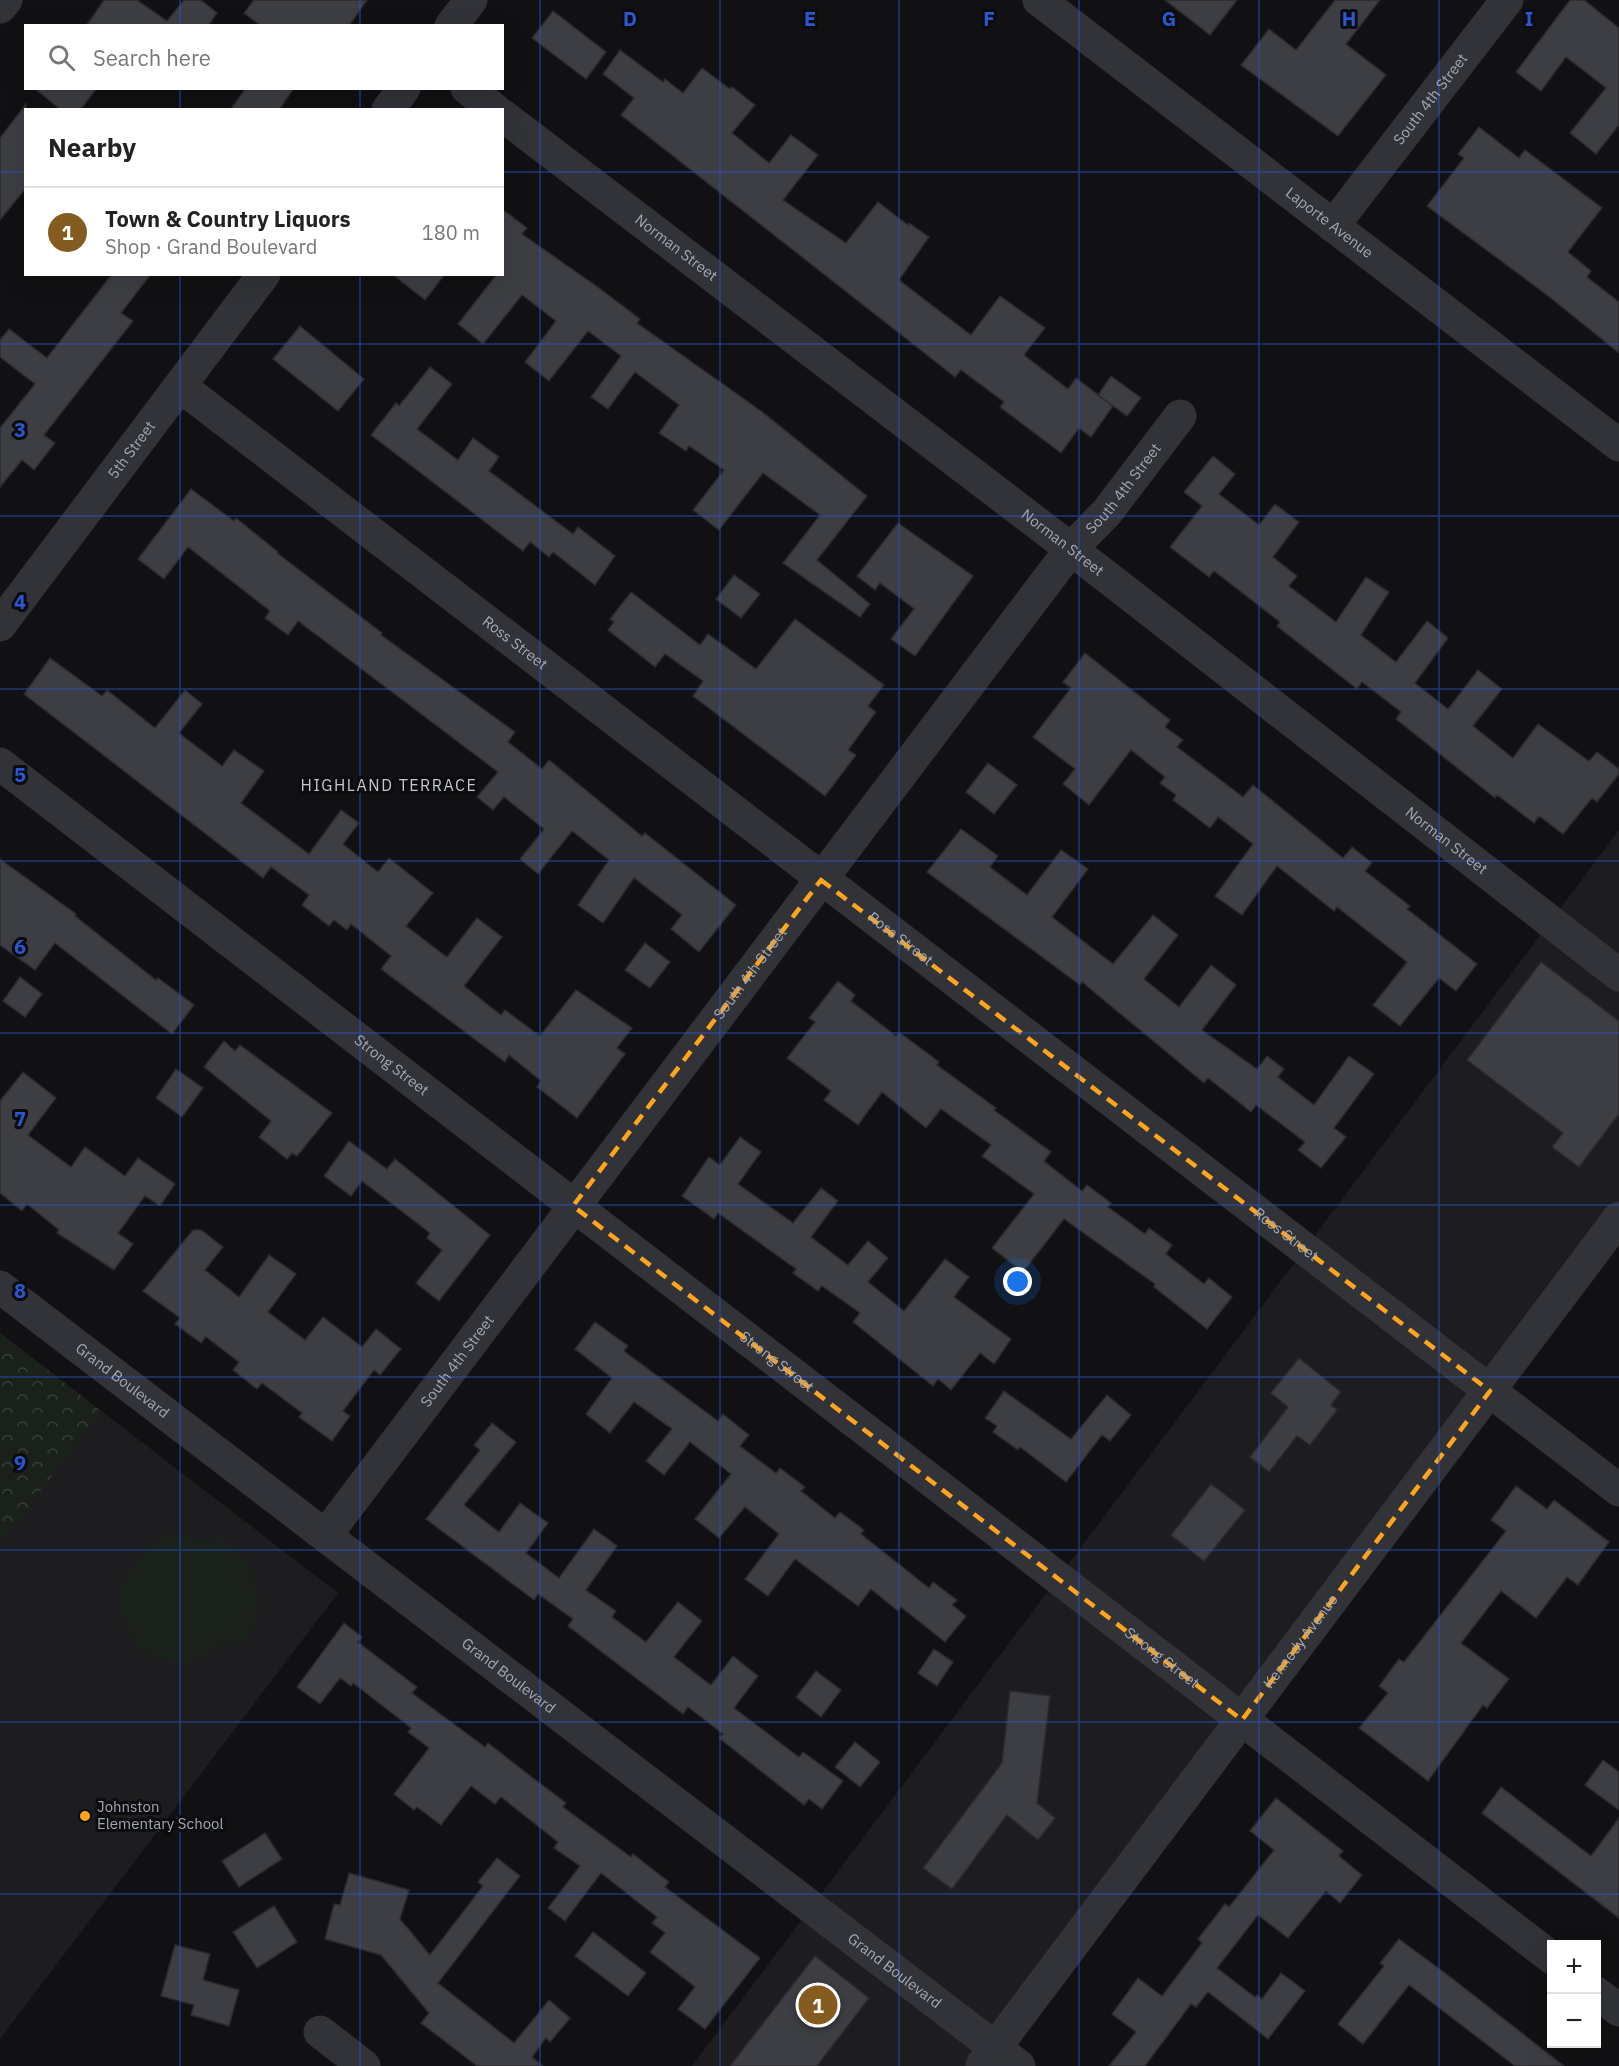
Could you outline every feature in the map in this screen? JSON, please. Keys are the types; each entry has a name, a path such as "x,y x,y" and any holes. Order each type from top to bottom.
{"street":[{"path":"0,7 6,0"},
{"path":"453,24 471,0"},
{"name":"Laporte Avenue","path":"1039,0 1619,445"},
{"name":"South 4th Street","path":"1333,226 1507,0"},
{"path":"389,108 403,90"},
{"path":"470,90 492,108"},
{"name":"Norman Street","path":"504,117 1071,549 1619,975"},
{"name":"5th Street","path":"0,625 263,276"},
{"name":"Ross Street","path":"180,387 1619,1490"},
{"name":"South 4th Street","path":"326,1535 1071,549 1107,512 1180,416"},
{"name":"Strong Street","path":"0,764 1547,1955"},
{"name":"Kennedy Avenue","path":"998,2060 1242,1720 1619,1218"},
{"name":"Grand Boulevard","path":"0,1287 326,1535 998,2060"},
{"path":"1599,1994 1619,2010"},
{"path":"320,2032 364,2066"}],"highlighted area":[{"path":"821,880 1490,1391 1242,1720 573,1206"}],"shaded area":[{"path":"1619,830 1619,1206 971,2066 692,2066"},
{"name":"Johnston Elementary School","path":"0,1333 338,1593 0,2039"}],"green space":[{"path":"0,1333 101,1411 0,1545"},
{"path":"173,1533 210,1543 218,1536 244,1556 251,1568 258,1601 252,1631 238,1647 225,1638 208,1653 183,1662 159,1659 140,1646 126,1627 121,1603 126,1578 142,1553"}],"building":[{"path":"104,0 137,0 167,21 184,0 201,0 217,13 209,24 87,24"},
{"path":"254,0 367,0 350,24 258,24 244,13"},
{"path":"1165,0 1237,0 1210,35"},
{"path":"1335,0 1380,0 1346,44 1386,75 1338,136 1241,65 1269,29 1296,50"},
{"path":"1570,0 1584,0 1619,28 1619,125 1596,154 1570,133 1606,88 1566,57 1541,91 1516,72"},
{"path":"553,11 606,52 586,79 532,38"},
{"path":"620,50 663,82 665,79 683,93 702,68 730,89 732,87 755,105 732,133 769,163 791,135 818,155 783,200 846,243 878,202 908,225 909,223 929,237 899,280 971,335 1000,296 1045,328 1024,355 1068,389 1076,378 1113,406 1091,437 1079,428 1061,453 1000,407 1004,402 961,370 955,377 621,115 634,98 603,74"},
{"path":"36,90 95,90 82,108 59,108"},
{"path":"245,90 293,90 280,108 231,108"},
{"path":"26,104 24,108 24,190 0,220 0,138"},
{"path":"1479,127 1519,158 1525,150 1602,208 1568,252 1591,271 1587,277 1619,302 1619,353 1547,295 1427,206 1464,158 1458,154"},
{"path":"504,211 527,228 522,234 640,319 637,323 761,411 867,496 817,560 870,604 860,617 783,563 820,515 763,473 719,530 693,510 724,470 689,446 686,451 659,433 679,405 635,372 608,409 591,397 621,356 588,331 549,381 525,362 556,321 522,295 483,344 458,324 495,276 504,276"},
{"path":"110,276 149,276 121,313 133,321 44,435 55,443 34,470 22,460 0,487 0,428 35,384 0,357 0,340 9,329 47,358"},
{"path":"395,276 443,276 425,300"},
{"path":"300,326 364,379 338,411 273,359"},
{"path":"430,367 452,384 417,429 458,460 473,438 499,457 489,471 573,534 578,527 615,556 595,585 553,552 549,557 530,542 523,551 371,435 396,403 399,406"},
{"path":"1111,376 1141,398 1127,416 1098,395"},
{"path":"1213,456 1235,474 1219,494 1259,525 1275,504 1299,522 1273,557 1297,576 1289,586 1336,622 1366,577 1389,592 1361,635 1396,662 1427,621 1448,638 1415,683 1448,709 1478,670 1502,689 1473,726 1513,758 1538,724 1589,761 1597,752 1619,769 1619,774 1597,802 1592,798 1563,834 1539,816 1534,823 1497,795 1495,798 1396,719 1401,712 1362,682 1357,689 1277,626 1280,622 1214,571 1209,577 1170,547 1202,506 1184,492"},
{"path":"191,489 234,521 236,518 277,553 382,633 381,635 515,732 508,742 542,769 549,760 642,836 645,833 736,905 699,952 671,929 682,915 634,878 603,923 578,905 609,860 572,831 538,874 520,859 544,829 504,797 493,810 477,797 498,772 298,621 288,635 265,618 270,611 188,547 164,579 138,559"},
{"path":"898,523 973,576 915,656 891,639 914,609 880,583 875,590 857,576"},
{"path":"734,575 760,594 741,618 716,599"},
{"path":"631,592 700,645 708,634 756,669 795,619 884,685 868,706 876,712 848,750 856,755 825,796 693,696 703,681 665,654 655,667 608,630 614,622 610,619"},
{"path":"1085,653 1170,720 1165,727 1183,740 1177,747 1243,797 1253,785 1343,858 1352,847 1372,863 1365,871 1410,906 1407,909 1477,964 1456,991 1439,978 1400,1026 1373,1005 1407,962 1337,907 1334,911 1277,866 1242,915 1215,896 1253,844 1218,817 1210,828 1173,800 1176,795 1160,783 1165,777 1131,750 1089,805 1063,784 1075,769 1033,737 1071,688 1063,682"},
{"path":"50,658 102,696 107,690 155,728 185,690 202,704 179,733 222,766 234,750 264,771 241,803 309,854 341,810 359,823 343,844 378,872 389,858 433,893 406,926 447,957 477,918 502,937 464,986 501,1015 505,1010 540,1036 576,990 632,1028 617,1048 625,1054 577,1118 537,1087 541,1081 509,1055 505,1062 381,969 391,956 351,924 347,930 334,920 329,926 302,905 309,895 271,867 263,878 24,694"},
{"path":"988,763 1017,785 994,814 966,792"},
{"path":"961,829 998,856 990,867 1027,895 1061,850 1088,869 1052,917 1113,964 1153,915 1178,935 1144,979 1179,1007 1211,965 1236,985 1202,1030 1257,1069 1267,1056 1284,1069 1278,1077 1314,1105 1349,1056 1374,1074 1334,1128 1346,1137 1321,1168 1298,1150 1305,1142 1256,1105 1251,1112 1208,1078 1204,1083 1082,982 1080,985 927,872"},
{"path":"0,859 76,914 75,916 156,980 158,978 194,1005 172,1034 55,943 35,970 0,945"},
{"path":"645,943 670,962 650,988 625,970"},
{"path":"1541,962 1619,1021 1619,1114 1579,1167 1552,1147 1563,1133 1467,1060"},
{"path":"20,977 42,994 25,1017 3,1001"},
{"path":"838,981 855,995 851,1001 896,1036 899,1032 939,1062 937,1065 1051,1152 1044,1161 1082,1191 1087,1185 1111,1203 1108,1207 1145,1234 1149,1228 1172,1245 1166,1254 1204,1284 1209,1278 1232,1297 1207,1329 1154,1287 1155,1284 1064,1219 1023,1272 992,1248 1034,1194 982,1156 991,1145 941,1109 926,1128 882,1092 858,1125 824,1100 831,1091 787,1058 815,1022 809,1018"},
{"path":"224,1041 235,1051 240,1045 332,1113 297,1156 292,1153 287,1159 259,1137 271,1121 204,1067"},
{"path":"176,1069 203,1088 182,1117 156,1098"},
{"path":"23,1072 56,1098 28,1135 71,1167 85,1147 125,1176 138,1158 175,1184 160,1206 145,1196 118,1233 133,1244 114,1270 57,1233 59,1230 27,1204 22,1211 0,1193 0,1101"},
{"path":"740,1137 761,1152 738,1184 793,1223 821,1188 838,1201 811,1237 848,1265 868,1241 888,1258 868,1282 904,1311 945,1259 969,1277 954,1297 1011,1339 994,1364 980,1353 951,1390 938,1379 933,1386 853,1322 860,1313 822,1286 818,1291 793,1273 796,1269 718,1213 714,1219 682,1196 709,1157 720,1165"},
{"path":"349,1141 387,1169 395,1159 490,1235 439,1301 416,1283 442,1250 427,1238 430,1233 362,1181 351,1196 324,1176"},
{"path":"193,1230 201,1230 223,1247 205,1270 239,1297 269,1255 296,1274 268,1312 305,1340 323,1317 362,1347 376,1329 401,1349 380,1375 374,1370 343,1411 350,1416 332,1441 299,1417 302,1413 262,1383 257,1389 233,1370 239,1362 206,1337 201,1343 175,1324 180,1318 143,1291"},
{"path":"595,1322 628,1346 624,1351 718,1421 723,1414 749,1435 740,1446 776,1473 780,1468 805,1487 801,1491 835,1518 840,1512 864,1530 861,1534 929,1588 933,1582 957,1600 952,1605 966,1616 945,1642 901,1607 898,1611 871,1589 858,1606 795,1559 768,1596 745,1579 779,1534 745,1507 719,1538 695,1519 731,1474 690,1442 664,1475 646,1461 672,1429 634,1402 610,1433 586,1414 612,1378 575,1349"},
{"path":"1299,1358 1341,1392 1331,1405 1337,1410 1310,1445 1297,1436 1269,1472 1250,1457 1288,1407 1271,1393"},
{"path":"1004,1391 1071,1439 1107,1395 1131,1415 1110,1441 1102,1435 1066,1482 1020,1447 1018,1450 993,1432 997,1426 985,1418"},
{"path":"492,1423 516,1442 464,1505 499,1532 520,1503 548,1523 526,1553 559,1578 594,1529 617,1546 586,1590 616,1611 612,1617 646,1642 678,1602 702,1621 674,1657 711,1685 733,1656 758,1676 734,1708 799,1757 803,1752 843,1781 822,1809 809,1799 804,1805 719,1738 723,1734 688,1707 683,1714 568,1626 573,1619 538,1594 534,1600 426,1519 480,1450 474,1445"},
{"path":"1211,1484 1245,1510 1204,1561 1171,1535"},
{"path":"1516,1486 1547,1509 1554,1500 1609,1542 1578,1585 1567,1577 1536,1618 1501,1591 1461,1643 1509,1679 1487,1708 1483,1705 1428,1781 1359,1728 1388,1693 1379,1686 1399,1659 1404,1662 1506,1531 1491,1520"},
{"path":"344,1623 362,1637 358,1642 417,1687 412,1693 485,1747 488,1743 566,1803 563,1807 631,1857 633,1854 669,1882 665,1887 760,1958 705,2029 678,2009 695,1987 650,1952 665,1933 652,1923 657,1917 601,1873 565,1921 548,1908 580,1866 554,1848 558,1842 501,1797 495,1804 471,1786 441,1825 417,1807 414,1810 394,1794 429,1748 408,1732 411,1728 353,1683 351,1686 340,1678 320,1704 297,1687"},
{"path":"934,1649 953,1662 937,1686 918,1673"},
{"path":"816,1671 841,1690 821,1717 796,1697"},
{"path":"1010,1691 1050,1696 1037,1803 1055,1818 1038,1840 1007,1815 952,1889 923,1868 1002,1763"},
{"path":"855,1742 880,1762 860,1787 835,1767"},
{"path":"1603,1760 1619,1772 1619,1810 1585,1785"},
{"path":"1501,1787 1591,1856 1619,1818 1619,1918 1482,1813"},
{"path":"1276,1798 1343,1851 1339,1856 1362,1875 1340,1903 1326,1891 1288,1938 1258,1915 1217,1968 1255,1997 1257,1995 1262,1999 1281,1973 1305,1991 1268,2039 1208,1992 1196,2007 1191,2004 1145,2066 1109,2066 1136,2032 1112,2014 1138,1978 1162,1996 1202,1943 1198,1939 1225,1904 1229,1907 1274,1850 1250,1831"},
{"path":"265,1833 282,1859 239,1887 222,1861"},
{"path":"497,1858 520,1876 438,1983 514,2043 549,2000 570,2018 550,2042 546,2038 532,2057 543,2066 477,2066 421,2023 429,2013 381,1955 325,1939 334,1904 340,1905 349,1873 409,1890 400,1919 430,1955 483,1886 478,1882"},
{"path":"274,1906 297,1942 257,1968 233,1932"},
{"path":"593,1932 646,1973 628,1996 575,1956"},
{"path":"1399,1939 1564,2066 1515,2066 1409,1985 1363,2044 1338,2024 1384,1966 1380,1963"},
{"path":"175,1945 210,1954 203,1980 239,1990 229,2026 191,2015 194,2005 161,1996"},
{"path":"815,1956 869,1998 817,2066 730,2066"}],"place":[{"name":"Johnston Elementary School","path":"85,1816"},
{"name":"Town & Country Liquors","path":"818,2005"}],"district":[{"name":"HIGHLAND TERRACE","path":"389,785"}]}
